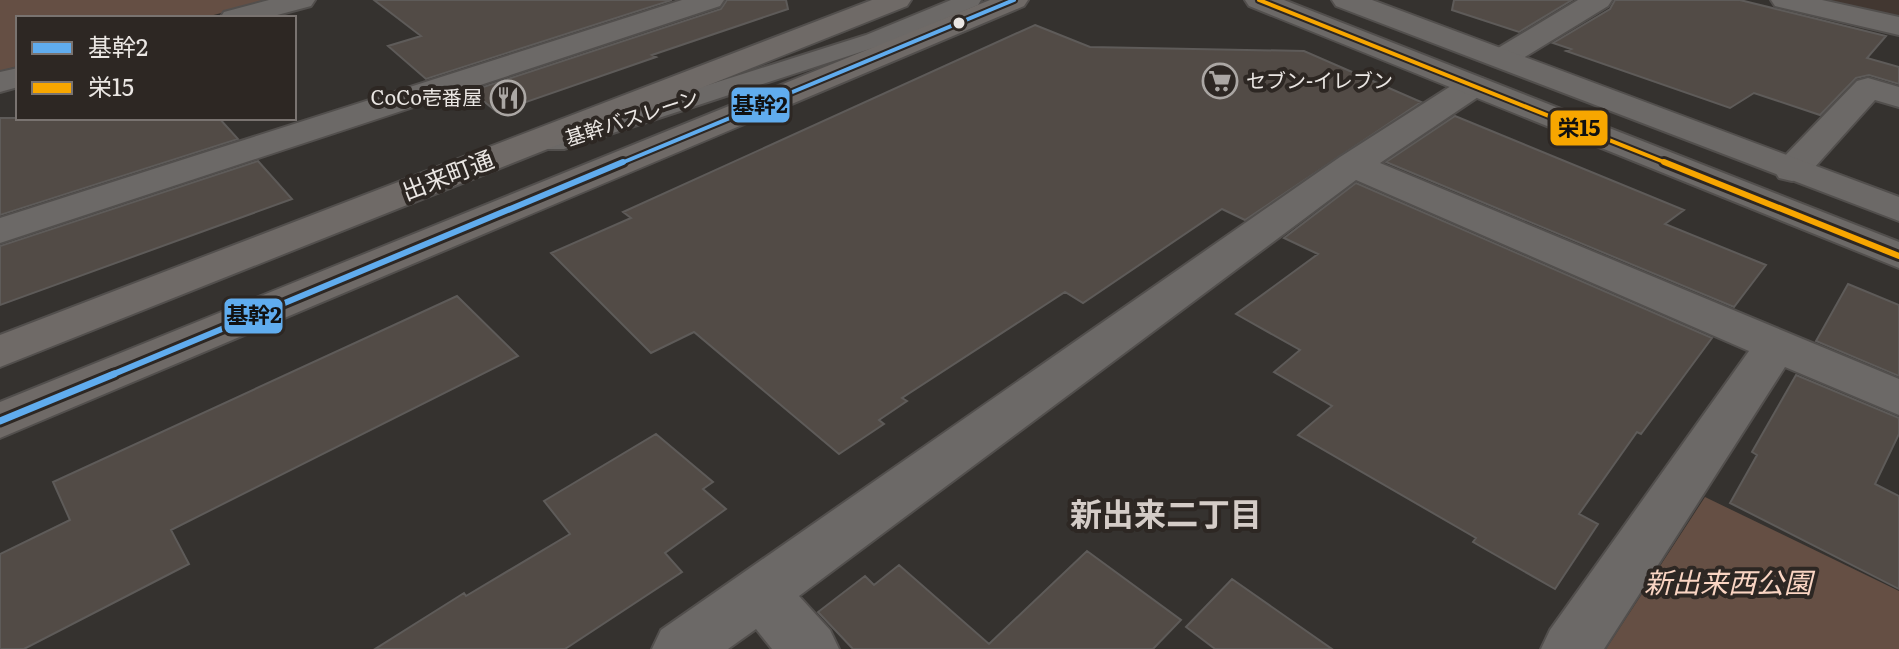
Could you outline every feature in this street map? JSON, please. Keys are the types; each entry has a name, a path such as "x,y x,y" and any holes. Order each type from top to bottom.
{"main road":[{"name":"出来町通","path":"0,352 897,0"},
{"path":"0,421 1014,0"}],"street":[{"path":"241,16 301,0"},
{"path":"0,231 710,0"},
{"path":"1259,0 1792,170 1899,210"},
{"path":"1346,0 1488,72 1899,256"},
{"path":"682,649 1353,165 1598,0"},
{"path":"1785,0 1899,26"},
{"path":"1792,170 1868,88 1899,97"},
{"path":"1353,165 1899,398"},
{"path":"1571,649 1777,345"},
{"path":"760,592 809,649"}],"lane":[{"name":"基幹バスレーン","path":"428,184 874,40 970,0"}],"shaded area":[{"path":"1822,0 1899,0 1899,17"}],"green space":[{"path":"0,0 271,0 210,16 16,16 16,67 0,71"},
{"name":"新出来西公園","path":"1705,497 1899,591 1899,649 1606,649"}],"building":[{"path":"374,0 672,0 426,79 388,46 421,36"},
{"path":"727,0 786,0 788,9 497,112 471,91 721,9"},
{"path":"1454,0 1572,0 1519,32 1452,10"},
{"path":"1615,0 1740,0 1886,36 1867,58 1899,67 1899,84 1869,75 1856,78 1820,115 1754,93 1730,108 1566,51 1571,49 1553,43 1610,9"},
{"path":"1035,25 1090,47 1304,51 1421,102 1245,220 1222,209 1083,303 1065,292 902,398 907,401 879,420 884,424 839,454 694,332 651,353 551,253 631,218 623,212"},
{"path":"1455,116 1684,210 1665,224 1766,265 1734,307 1386,162"},
{"path":"0,118 221,120 238,139 0,215"},
{"path":"258,161 292,199 0,305 0,246"},
{"path":"1356,183 1712,338 1641,434 1637,432 1579,514 1598,524 1555,589 1473,542 1476,538 1298,435 1332,406 1274,372 1300,350 1236,314 1318,254 1284,238"},
{"path":"1848,284 1899,305 1899,376 1816,341"},
{"path":"457,296 518,356 171,530 189,564 24,649 0,649 0,554 70,520 53,482"},
{"path":"1796,375 1899,418 1899,434 1875,484 1899,496 1899,589 1730,503 1757,455 1752,452"},
{"path":"656,434 713,482 703,489 726,509 665,553 682,572 565,649 375,649 464,593 466,596 570,534 544,501"},
{"path":"1087,551 1181,620 1153,649 853,649 818,612 865,576 874,585 899,565 989,644"},
{"path":"1232,579 1332,649 1215,649 1186,627"}],"transit line":[{"name":"基幹2","path":"0,421 1014,0"},
{"name":"栄15","path":"1259,0 1899,256"}],"place":[{"name":"セブン-イレブン","path":"1220,81"},
{"name":"CoCo壱番屋","path":"508,98"}],"district":[{"name":"新出来二丁目","path":"1166,515"}]}
